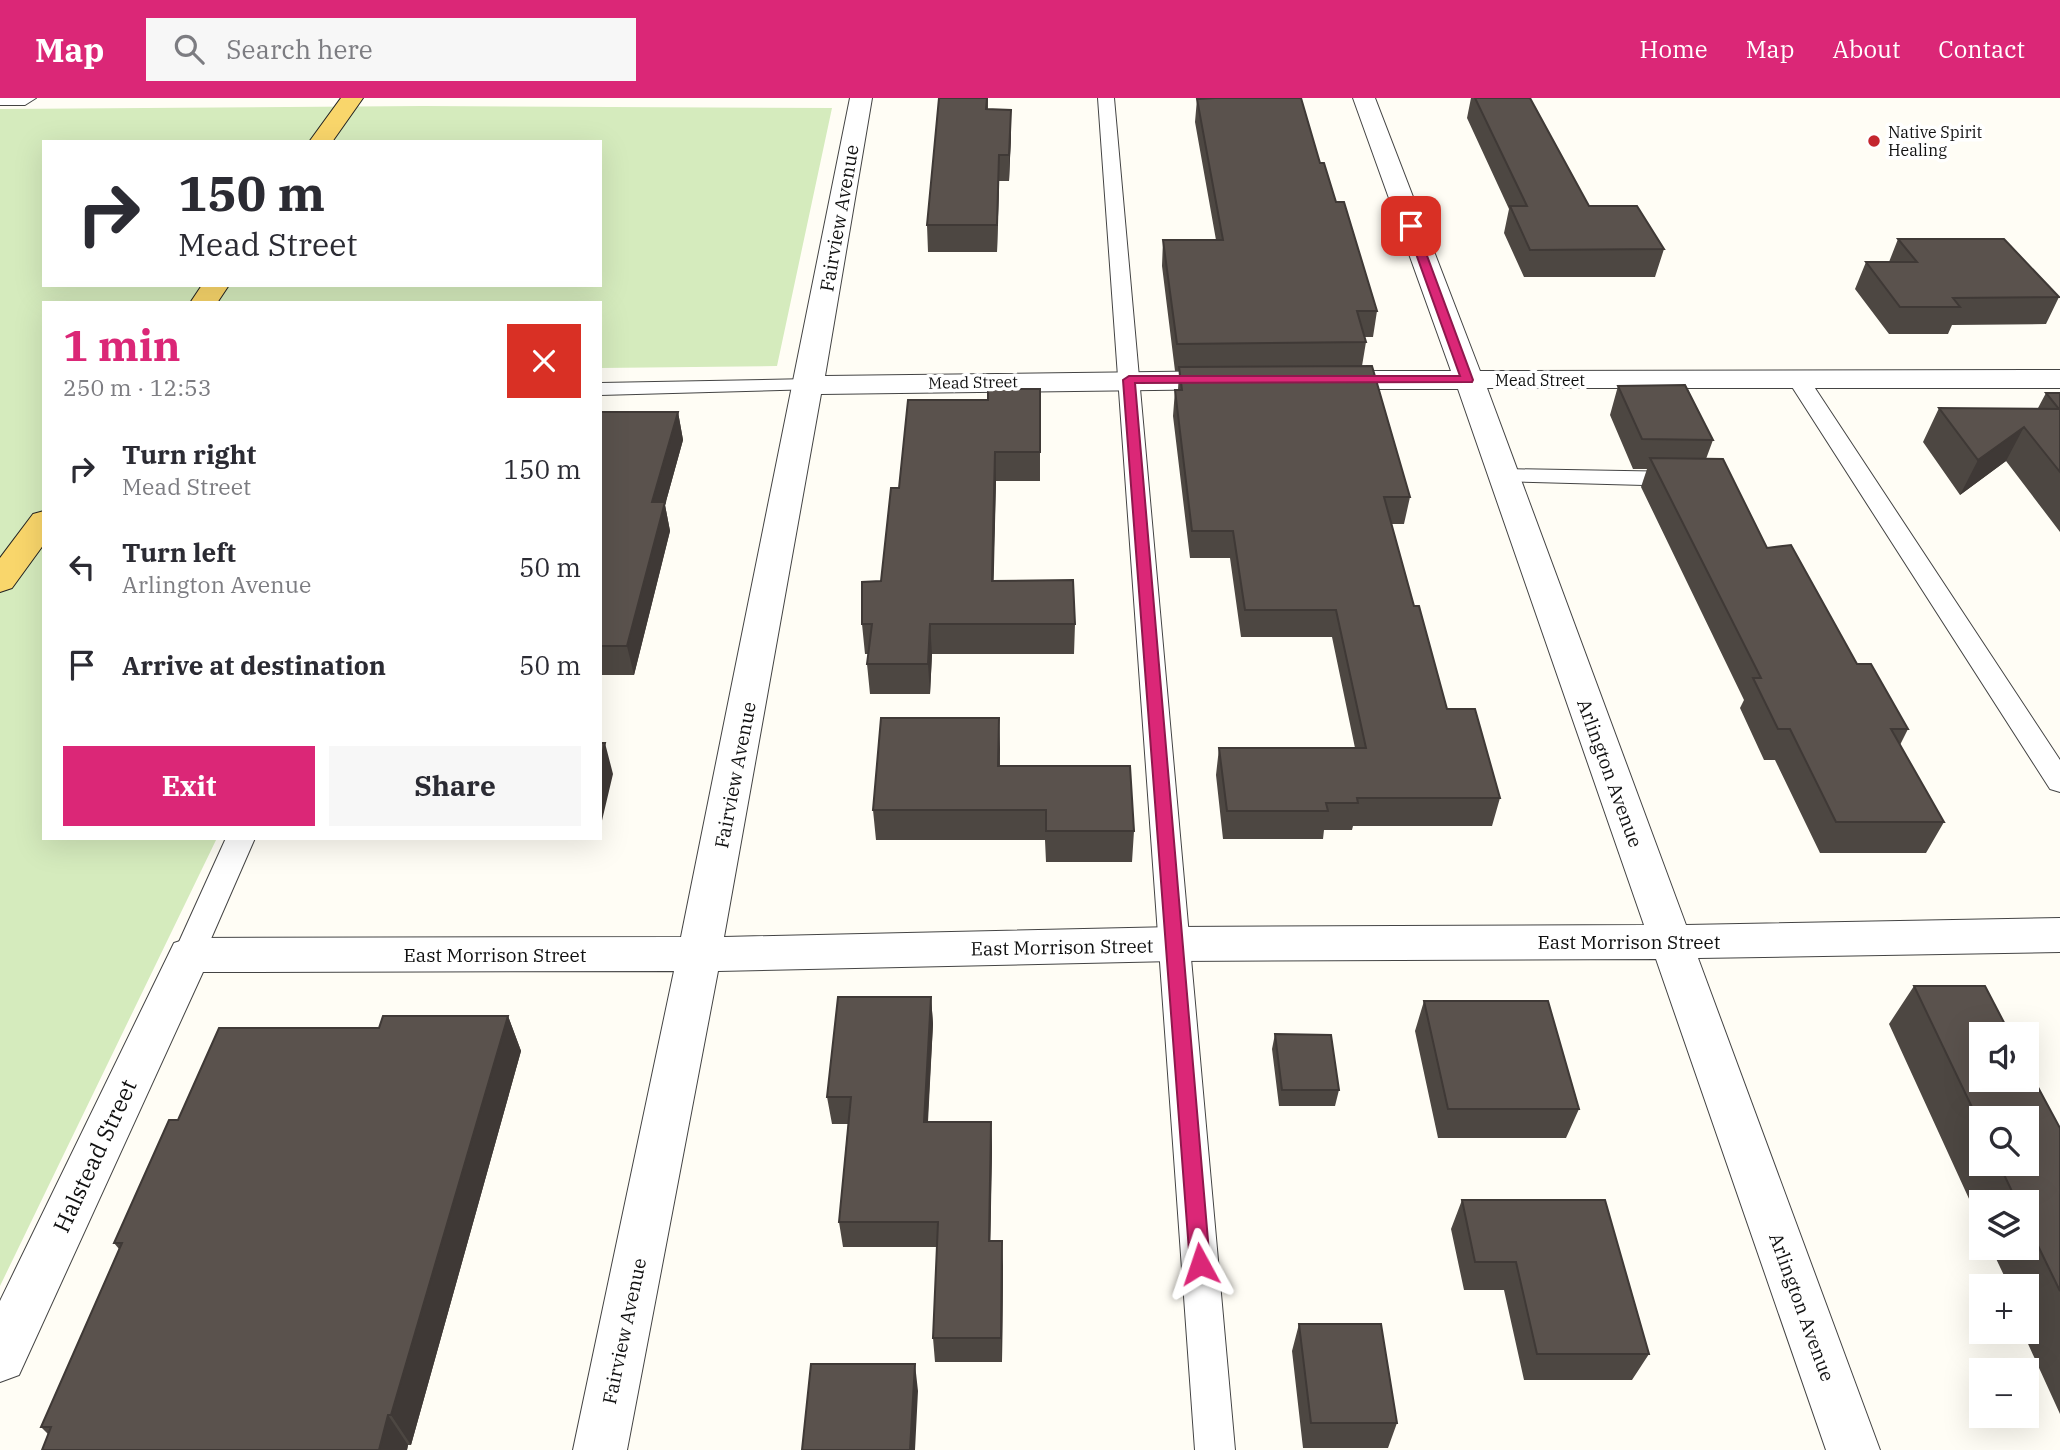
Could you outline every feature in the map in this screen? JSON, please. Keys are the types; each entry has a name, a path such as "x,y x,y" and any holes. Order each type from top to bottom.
{"main road":[{"path":"321,140 352,98"},
{"path":"0,581 42,524"}],"street":[{"path":"0,98 24,98"},
{"name":"Fairview Avenue","path":"600,1450 701,954 810,385 860,98"},
{"name":"Arlington Avenue","path":"1364,98 1503,476 1853,1450"},
{"name":"Mead Street","path":"810,385 1129,380 2060,379"},
{"name":"East Morrison Street","path":"189,955 701,954 1174,944 1671,942 2060,935"},
{"name":"Halstead Street","path":"0,1357 189,955"}],"lane":[{"path":"1106,98 1215,1450"},
{"path":"1798,379 2060,782"},
{"path":"602,389 810,385"},
{"path":"1503,476 1706,480"},
{"path":"189,955 241,840"}],"green space":[{"path":"423,106 832,108 777,366 602,368 602,301 42,301 42,840 216,840 0,1286 0,109"}],"building":[{"path":"939,98 987,98 986,109 1011,110 1009,155 999,155 997,225 927,225"},
{"path":"1301,98 1320,163 1324,163 1336,202 1344,202 1377,311 1357,311 1366,342 1177,344 1163,240 1223,240 1197,99"},
{"path":"1475,98 1530,98 1589,206 1637,206 1664,249 1530,250 1510,206 1527,206"},
{"path":"1898,239 2004,239 2059,297 1953,298 1960,307 1900,307 1866,262 1917,262"},
{"path":"1372,366 1410,497 1384,497 1414,606 1419,606 1447,709 1475,709 1500,798 1357,798 1358,803 1326,803 1328,811 1227,811 1219,748 1366,748 1336,610 1245,610 1233,531 1192,531 1175,390 1182,390 1179,367"},
{"path":"1685,385 1713,440 1642,439 1618,386"},
{"path":"988,389 1040,389 1040,452 995,452 992,581 1073,580 1075,624 930,624 928,664 867,664 872,624 862,624 862,582 881,581 891,488 899,488 908,400 988,400"},
{"path":"2046,393 2060,393 2060,472 2024,427 1978,460 1939,408 2059,409"},
{"path":"602,412 678,412 652,502 665,502 627,646 602,646"},
{"path":"1650,458 1723,459 1767,548 1791,545 1857,664 1871,664 1908,729 1891,729 1944,822 1836,822 1790,729 1778,729 1753,678 1761,678"},
{"path":"881,718 999,718 998,766 1130,766 1134,831 1046,831 1046,810 873,810"},
{"path":"1914,986 1985,986 2004,1022 1969,1022 1969,1092 2039,1092 2039,1089 2060,1128 2060,1291 2039,1248 2039,1190 2011,1190 2005,1176 2039,1176 2039,1106 1971,1106"},
{"path":"838,997 931,997 924,1122 991,1122 989,1241 1002,1241 1001,1338 933,1338 938,1222 839,1222 851,1097 827,1097"},
{"path":"1424,1001 1548,1001 1579,1109 1448,1109"},
{"path":"383,1016 508,1016 379,1450 42,1450 51,1427 41,1427 122,1243 114,1243 169,1120 178,1120 219,1028 379,1028"},
{"path":"1275,1034 1331,1035 1339,1090 1282,1090"},
{"path":"1462,1200 1605,1200 1649,1354 1537,1354 1516,1262 1475,1262"},
{"path":"1299,1324 1381,1324 1397,1423 1311,1423"},
{"path":"811,1364 915,1364 910,1450 802,1450"}],"place":[{"name":"Native Spirit Healing","path":"1874,141"}],"route":[{"path":"1200,1264 1129,380 1467,380 1411,226"}]}
